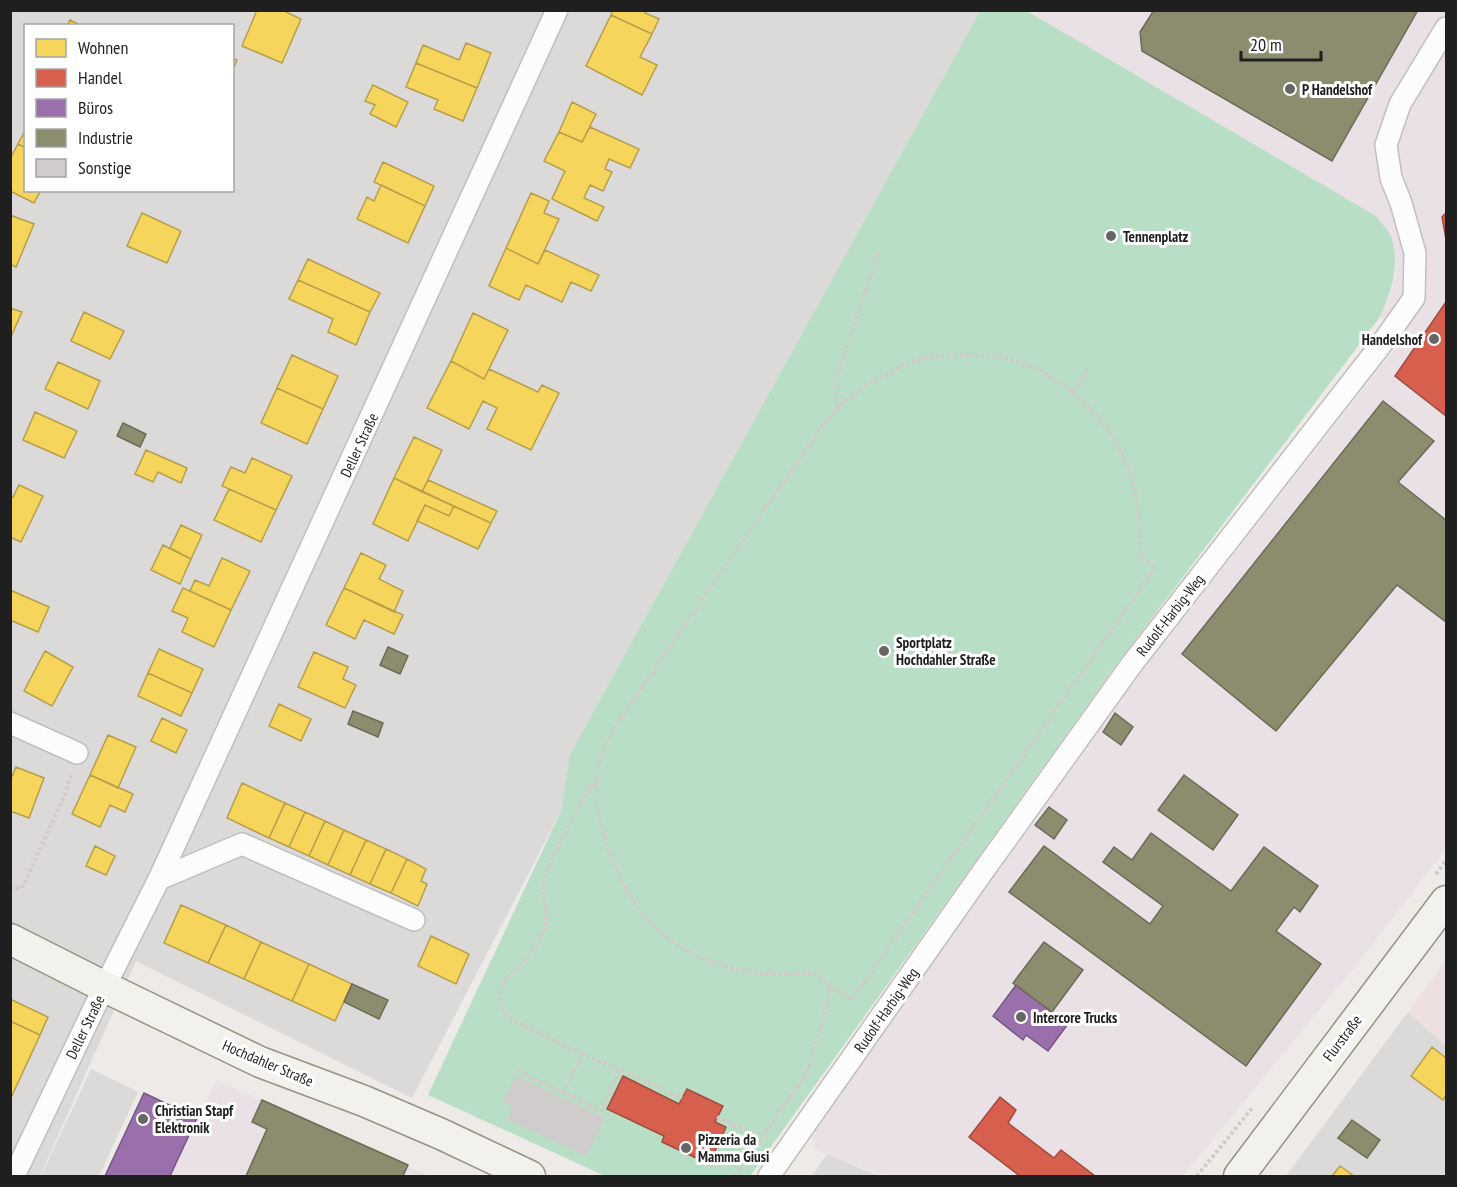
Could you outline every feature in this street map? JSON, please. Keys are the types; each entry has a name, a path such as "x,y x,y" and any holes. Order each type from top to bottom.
{"street":[{"name":"Deller Straße","path":"14,1176 159,879 557,10"},
{"name":"Rudolf-Harbig-Weg","path":"769,1176 1132,664 1380,346 1414,298 1415,253 1401,203 1391,178 1386,145 1400,104 1446,28"},
{"path":"10,723 77,753"},
{"path":"159,879 242,844 414,920"},
{"name":"Flurstraße","path":"1239,1176 1446,901"},
{"name":"Hochdahler Straße","path":"10,939 260,1062 364,1101 530,1176"}],"path":[{"path":"838,407 836,379 879,251"},
{"path":"969,355 1007,358 1036,369 1074,393 1109,429 1124,456 1135,492 1139,522 1139,556 1156,567 852,999 813,973 784,976 730,969 708,962 663,936 634,903 615,870 604,835 597,799 600,763 618,722 821,428 838,407 869,383 926,357 969,355"},
{"path":"1074,393 1088,370"},
{"path":"10,888 22,888 64,797 77,753"},
{"path":"598,782 591,786 553,859 543,885 546,917 543,931 525,959 513,969 499,992 501,1006 507,1017 582,1054 682,1098"},
{"path":"735,1176 808,1071 831,987"},
{"path":"563,1092 582,1054"},
{"path":"518,1071 601,1110 619,1070"},
{"path":"717,1118 761,1138"}],"shaded area":[{"path":"10,11 980,11 570,754 561,811 412,1098 136,961 40,1176 10,1176"},
{"path":"1037,11 1446,11 1446,849 1362,958 1183,1176 885,1176 815,1150 812,1134 1117,703 1405,336 1380,317 1390,295 1396,271 1392,237 1035,15"},
{"path":"1446,960 1446,1046 1408,1012"},
{"path":"1408,1012 1446,1046 1446,1176 1286,1176"},
{"path":"91,1069 138,1092 99,1176 41,1176"},
{"path":"216,1080 430,1176 171,1176"},
{"path":"827,1154 879,1176 812,1176"}],"green space":[{"path":"980,11 1027,11 1376,216 1392,239 1395,269 1391,289 1380,317 1117,664 750,1176 605,1176 428,1095 561,811 570,754"}],"building: Wohnen":[{"path":"257,10 282,10 301,19 282,63 242,46"},
{"path":"613,10 647,10 645,13 659,19 652,34 611,15"},
{"path":"611,15 652,34 640,57 657,65 642,95 586,66"},
{"path":"466,43 491,53 477,88 416,63 423,45 459,60"},
{"path":"416,63 477,88 463,121 434,109 438,100 406,87"},
{"path":"373,85 408,102 396,127 370,114 375,105 365,101"},
{"path":"572,102 596,114 582,142 559,132"},
{"path":"590,127 639,149 630,168 609,159 605,169 612,172 603,191 590,185 584,198 604,207 597,221 552,199 565,171 544,161 559,132 582,142"},
{"path":"24,133 24,147 18,144"},
{"path":"18,144 24,147 24,192 40,192 34,203 10,191 10,159"},
{"path":"383,162 434,186 425,206 374,182"},
{"path":"381,185 425,206 408,243 357,219 367,197 374,201"},
{"path":"531,193 549,201 544,213 559,219 538,264 506,248"},
{"path":"142,213 181,231 167,263 127,246"},
{"path":"10,215 34,224 16,267 10,264"},
{"path":"506,248 538,264 545,250 599,275 591,291 571,282 562,302 526,285 519,300 489,286"},
{"path":"308,259 380,293 370,312 298,280"},
{"path":"298,280 370,312 356,345 328,332 333,319 289,299"},
{"path":"10,308 22,312 10,339"},
{"path":"84,312 124,331 110,359 71,341"},
{"path":"473,313 508,330 484,379 451,361"},
{"path":"292,355 338,376 323,409 277,388"},
{"path":"451,361 484,379 489,369 538,392 542,385 559,393 531,450 487,429 497,408 483,401 469,429 427,408"},
{"path":"58,362 100,381 88,409 45,389"},
{"path":"277,388 323,409 307,444 261,423"},
{"path":"35,412 77,431 64,458 23,440"},
{"path":"414,437 442,450 422,492 394,478"},
{"path":"146,450 187,468 181,483 158,472 153,482 135,474"},
{"path":"252,458 292,476 276,510 222,486 231,467 245,473"},
{"path":"394,478 454,506 449,516 425,505 408,541 373,524"},
{"path":"428,480 497,511 491,523 422,492"},
{"path":"19,485 43,496 21,542 10,537 10,496 13,497"},
{"path":"229,489 276,510 261,542 214,520"},
{"path":"425,505 449,516 454,506 491,523 478,549 417,521"},
{"path":"181,525 202,535 191,559 170,548"},
{"path":"163,545 191,559 180,584 151,570"},
{"path":"361,553 386,565 379,579 403,591 394,612 344,588"},
{"path":"222,558 250,571 231,610 190,591 195,580 209,586"},
{"path":"183,588 231,610 214,647 182,632 188,618 172,611"},
{"path":"344,588 403,615 394,634 364,620 355,639 326,625"},
{"path":"10,590 49,607 38,632 10,620"},
{"path":"159,649 203,669 192,693 148,673"},
{"path":"45,651 73,667 52,706 24,691"},
{"path":"314,652 348,667 343,679 356,685 345,708 298,687"},
{"path":"148,673 192,693 181,716 138,696"},
{"path":"279,704 311,719 301,741 269,726"},
{"path":"162,718 187,730 176,753 151,741"},
{"path":"108,735 136,747 118,788 90,775"},
{"path":"16,767 44,778 29,818 10,811 10,781"},
{"path":"90,775 133,794 125,812 110,805 100,827 72,814"},
{"path":"242,783 285,803 269,838 227,818"},
{"path":"285,803 305,812 289,847 269,838"},
{"path":"305,812 325,821 309,856 289,847"},
{"path":"325,821 344,830 328,865 309,856"},
{"path":"344,830 366,840 350,875 328,865"},
{"path":"366,840 386,849 370,884 350,875"},
{"path":"95,846 115,856 106,875 86,866"},
{"path":"386,849 407,859 391,893 370,884"},
{"path":"407,859 426,869 421,881 427,884 418,906 391,893"},
{"path":"181,905 226,925 208,963 164,943"},
{"path":"226,925 261,942 244,979 208,963"},
{"path":"431,936 469,954 456,984 418,966"},
{"path":"261,942 309,964 292,1001 244,979"},
{"path":"309,964 352,984 335,1021 292,1001"},
{"path":"10,999 48,1017 40,1035 10,1021"},
{"path":"10,1021 40,1035 10,1100"},
{"path":"1432,1047 1446,1058 1446,1095 1443,1100 1411,1076"},
{"path":"1340,1166 1354,1176 1332,1176"}],"building: Handel":[{"path":"1446,213 1446,239 1442,217"},
{"name":"Handelshof","path":"1446,302 1446,416 1395,376"},
{"path":"623,1076 679,1104 687,1089 723,1106 715,1122 726,1127 709,1164 662,1142 664,1136 607,1109"},
{"path":"1000,1097 1016,1110 1008,1123 1054,1158 1061,1150 1095,1176 1020,1176 969,1137"}],"building: Büros":[{"path":"1016,985 1068,1024 1048,1051 1026,1035 1023,1040 993,1016"},
{"path":"144,1093 197,1118 170,1176 105,1176"}],"building: Industrie":[{"name":"P Handelshof","path":"1154,10 1418,10 1332,161 1142,51 1140,32"},
{"path":"1383,401 1434,441 1398,482 1446,520 1446,622 1397,585 1276,731 1182,654"},
{"path":"123,423 146,434 140,447 117,436"},
{"path":"388,647 408,656 400,674 380,665"},
{"path":"353,711 383,723 378,737 348,724"},
{"path":"1115,713 1133,727 1121,745 1103,732"},
{"path":"1184,775 1238,815 1213,850 1158,810"},
{"path":"1049,807 1067,820 1054,839 1035,825"},
{"path":"1151,833 1231,891 1264,847 1318,886 1300,912 1294,907 1276,931 1321,964 1246,1066 1009,892 1044,846 1150,924 1163,906 1103,862 1114,847 1132,860"},
{"path":"1044,942 1083,970 1052,1012 1013,983"},
{"path":"352,984 388,1000 379,1019 344,1002"},
{"path":"262,1100 408,1165 403,1176 246,1176 267,1129 252,1122"},
{"path":"1352,1120 1380,1140 1367,1158 1338,1138"}],"building: Sonstige":[{"path":"516,1077 604,1118 586,1155 508,1119 514,1107 503,1102"}],"place":[{"name":"P Handelshof","path":"1290,89"},
{"name":"Tennenplatz","path":"1111,236"},
{"name":"Handelshof","path":"1434,339"},
{"name":"Sportplatz Hochdahler Straße","path":"884,651"},
{"name":"Intercore Trucks","path":"1021,1017"},
{"name":"Christian Stapf Elektronik","path":"143,1119"},
{"name":"Pizzeria da Mamma Giusi","path":"686,1148"}]}
